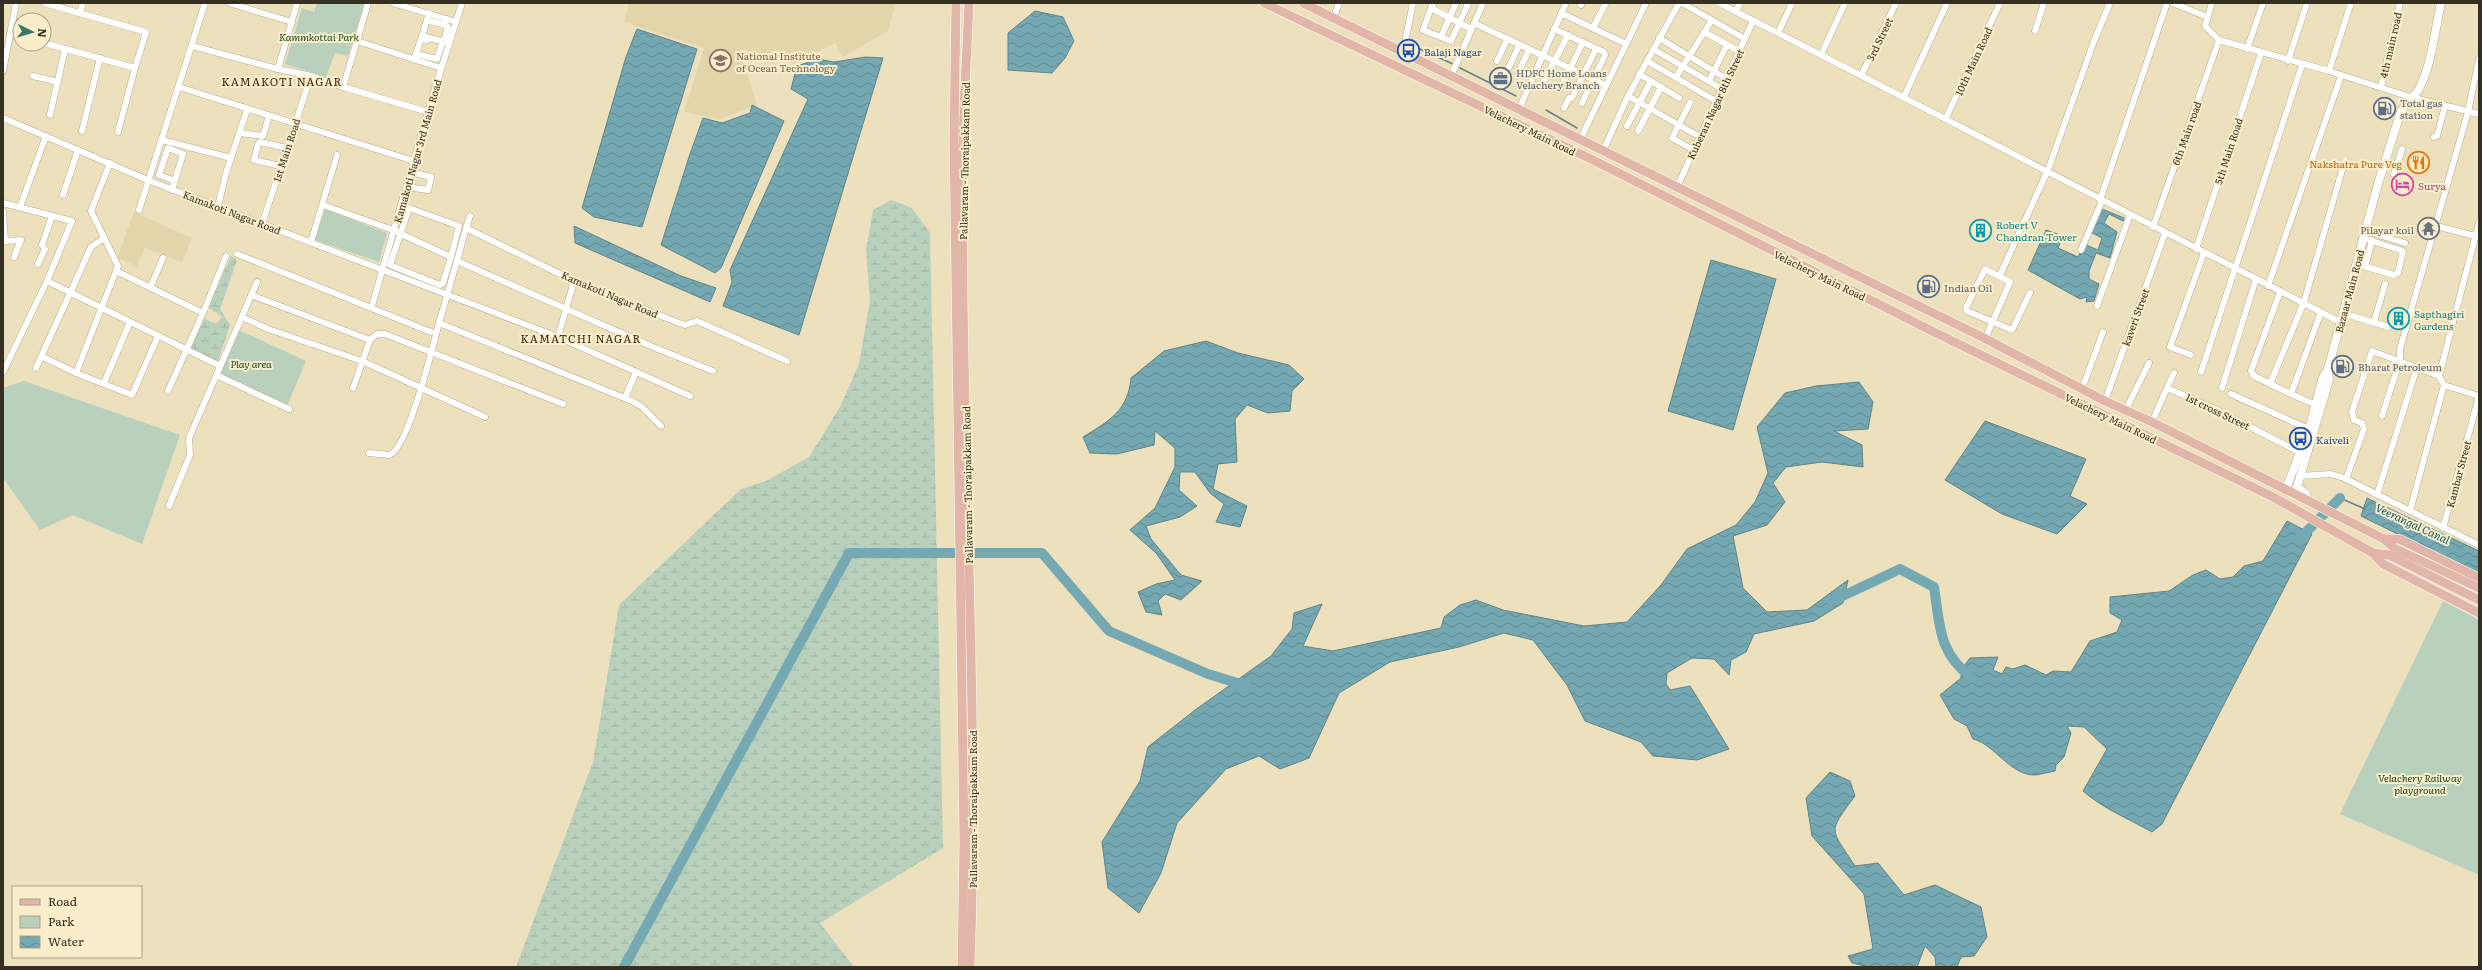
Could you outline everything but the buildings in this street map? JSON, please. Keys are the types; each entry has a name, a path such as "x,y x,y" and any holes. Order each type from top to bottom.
{"main road":[{"name":"Pallavaram - Thoraipakkam Road","path":"956,3 963,545 969,603 972,764 967,947 970,967"},
{"name":"Pallavaram - Thoraipakkam Road","path":"959,146 969,3"},
{"name":"Velachery Main Road","path":"1264,3 1589,158 1916,323 2324,524 2373,553"},
{"name":"Velachery Main Road","path":"1303,3 1984,338 2105,401 2152,422 2384,539"},
{"path":"2412,95 2436,3"},
{"name":"Bazaar Main Road","path":"2286,489 2301,453 2323,377 2328,369 2342,313 2385,161 2400,114 2424,79 2441,3"},
{"path":"1304,22 1312,8"},
{"path":"1916,323 1923,309"},
{"path":"2308,500 2306,494 2297,487 2329,380 2328,369"},
{"path":"2479,578 2399,539 2384,539 2391,552 2479,600"},
{"path":"2373,553 2391,552 2479,588"},
{"path":"2373,553 2383,564 2479,613"},
{"name":"Pallavaram - Thoraipakkam Road","path":"964,559 960,603 961,764 963,801 969,846"},
{"path":"960,603 969,603"},
{"path":"963,801 972,800"},
{"name":"Pallavaram - Thoraipakkam Road","path":"962,967 967,947"}],"street":[{"path":"3,71 16,3"},
{"path":"44,3 53,4 146,32 118,132"},
{"path":"80,12 83,3"},
{"path":"139,210 150,181 205,3"},
{"path":"229,3 292,22"},
{"path":"278,69 297,3"},
{"path":"342,87 368,3"},
{"path":"393,3 428,17 446,22 456,22"},
{"name":"Kamakoti Nagar 3rd Main Road","path":"372,306 381,269 396,232 402,201 441,68 446,44 456,22 462,3"},
{"path":"1333,19 1339,3"},
{"path":"1403,52 1413,3"},
{"path":"1441,37 1456,3"},
{"path":"1466,3 1468,7 1460,23 1451,40 1423,30 1432,6 1460,23 1498,35 1541,57 1583,74 1605,85"},
{"path":"1450,76 1483,3"},
{"path":"1519,109 1566,3"},
{"path":"1593,28 1606,3"},
{"path":"1580,140 1605,85 1646,3"},
{"path":"1603,151 1639,74 1679,3"},
{"path":"1682,3 1745,39"},
{"path":"1719,3 2048,170 2101,200 2340,322"},
{"path":"1736,12 1740,3"},
{"path":"1778,33 1792,3"},
{"path":"1820,55 1845,3"},
{"name":"3rd Street","path":"1861,76 1896,3"},
{"path":"1904,97 1947,3"},
{"name":"10th Main Road","path":"1946,118 2000,3"},
{"path":"2034,31 2044,3"},
{"path":"2000,275 2048,170 2094,41 2110,3"},
{"path":"2081,250 2101,200 2167,3"},
{"path":"2173,3 2207,18"},
{"path":"2212,3 2207,18 2206,28 2219,40 2302,65 2329,71 2341,76 2412,95 2445,106 2479,114"},
{"path":"2247,49 2263,3"},
{"path":"2288,61 2307,3"},
{"path":"2329,71 2351,3"},
{"name":"4th main road","path":"2381,87 2400,3"},
{"path":"1561,13 1626,44"},
{"path":"428,17 422,36 446,44"},
{"path":"1676,78 1712,20"},
{"name":"Kuberan Nagar 8th Street","path":"1677,187 1753,21"},
{"path":"415,57 437,59 446,44 448,27 446,22"},
{"path":"1554,29 1604,52 1605,55 1582,103"},
{"path":"1704,32 1739,52"},
{"path":"1494,42 1498,35"},
{"path":"1544,81 1568,35"},
{"path":"415,57 422,38 446,44"},
{"path":"1659,38 1726,79"},
{"path":"1497,61 1507,40"},
{"name":"6th Main road","path":"2153,226 2219,40"},
{"path":"357,41 415,57 441,68"},
{"path":"1560,89 1583,42"},
{"path":"1709,81 1727,44"},
{"path":"52,45 135,68"},
{"path":"192,46 278,69 311,76 342,87 428,112"},
{"path":"1509,67 1519,46"},
{"path":"50,115 65,49"},
{"path":"1564,108 1596,49"},
{"path":"1653,49 1722,89"},
{"path":"1518,71 1529,50"},
{"name":"5th Main Road","path":"2196,249 2261,53"},
{"path":"82,131 100,58"},
{"path":"2382,416 2400,360 2400,349 2468,112 2479,59"},
{"path":"1647,61 1716,101"},
{"path":"2201,372 2302,65"},
{"path":"1639,74 1679,98"},
{"path":"33,76 58,82"},
{"name":"1st Main Road","path":"262,224 311,76"},
{"path":"2268,286 2341,76"},
{"path":"1627,126 1651,81"},
{"path":"179,87 247,110 414,161"},
{"path":"1638,131 1661,87"},
{"path":"1628,96 1700,137"},
{"path":"1690,103 1672,138 1694,150"},
{"path":"2434,137 2437,136 2445,106"},
{"path":"218,206 231,158 247,110"},
{"path":"240,134 263,136 269,116"},
{"name":"Kamakoti Nagar Road","path":"3,118 172,190 218,206 558,337 690,396"},
{"path":"20,207 46,136"},
{"path":"162,140 183,154 172,190"},
{"path":"280,166 254,160 258,144 260,142 286,148"},
{"path":"170,146 231,158"},
{"path":"170,146 164,158 159,176 175,182"},
{"path":"2394,174 2402,149"},
{"path":"63,195 78,150"},
{"path":"311,242 337,155"},
{"path":"157,156 164,158"},
{"path":"2270,384 2304,304 2345,160"},
{"path":"2385,161 2397,165"},
{"path":"76,373 118,266 91,211 110,163"},
{"path":"155,165 161,167"},
{"path":"407,187 428,190 431,178 411,172"},
{"path":"402,201 457,221"},
{"path":"3,203 72,221 47,281 3,372"},
{"path":"323,205 396,232 451,257"},
{"path":"410,207 459,226 451,257 443,283 440,285 391,267 389,262 396,232 410,207"},
{"path":"3,211 5,241 21,240 14,257"},
{"path":"2097,306 2130,215"},
{"path":"38,264 45,249 42,245 52,216"},
{"path":"369,453 388,455 396,451 421,390 456,261 470,216"},
{"path":"2439,376 2479,223"},
{"path":"2436,226 2475,236"},
{"name":"Kamakoti Nagar Road","path":"466,228 574,281 685,325 697,321 787,360"},
{"name":"kaveri Street","path":"2105,401 2165,233"},
{"path":"2356,264 2394,275 2398,273 2403,251 2372,240 2365,235"},
{"path":"2365,235 2404,245"},
{"path":"36,368 43,357 69,292 91,247 104,238"},
{"path":"2365,267 2372,240"},
{"path":"2192,355 2170,347 2204,252"},
{"path":"237,254 372,306 431,332"},
{"path":"168,390 203,313 226,256"},
{"path":"150,288 163,258"},
{"path":"456,261 653,347 713,371"},
{"path":"1984,338 1992,321 2010,282 2000,275 1985,269 1966,308 1967,311 1992,321 2012,330 2030,293"},
{"path":"116,271 203,313"},
{"path":"2222,388 2256,279"},
{"path":"47,281 185,351 220,366"},
{"path":"558,337 574,281"},
{"path":"169,506 190,455 189,438 257,282"},
{"path":"2374,322 2385,284"},
{"path":"2280,292 2251,371 2254,376 2316,405"},
{"path":"251,295 370,340"},
{"path":"2291,394 2321,312"},
{"path":"2342,313 2389,327"},
{"path":"242,317 268,329 362,361 421,390 485,417"},
{"path":"104,383 130,322"},
{"path":"439,322 625,398 642,407 661,426"},
{"path":"2082,389 2103,332"},
{"path":"353,388 370,340 377,334 385,334 563,404"},
{"path":"43,357 76,373 132,395 158,336"},
{"path":"2346,479 2364,429 2362,423 2354,420 2352,412 2369,355 2372,351 2400,360 2439,376 2444,385 2479,396"},
{"path":"2125,411 2148,363"},
{"path":"2377,495 2417,367"},
{"path":"625,398 636,372"},
{"path":"2152,422 2174,373"},
{"path":"216,375 289,409"},
{"path":"2410,511 2444,385"},
{"name":"1st cross Street","path":"2167,388 2215,409 2301,453"},
{"path":"2231,394 2309,429"},
{"name":"Kambar Street","path":"2443,528 2479,396"},
{"path":"2300,476 2331,474 2346,479 2443,528 2478,542"}],"shaded area":[{"name":"National Institute of Ocean Technology","path":"629,3 896,3 888,31 843,57 835,43 794,64 739,48 757,104 721,119 684,112 704,48 624,22"},
{"path":"134,212 192,238 182,262 145,248 137,266 117,258"}],"green space":[{"name":"Kammkottai Park","path":"317,3 364,3 348,56 335,53 326,77 285,64 302,8 314,12"},
{"path":"891,200 912,208 930,233 943,848 820,923 854,967 516,967 593,762 619,605 741,489 766,481 809,457 840,407 859,364 870,300 866,250 873,210"},
{"path":"325,209 387,233 379,262 315,240"},
{"path":"231,256 237,260 220,309 230,325 218,361 189,350 203,318 216,324 222,317 208,307"},
{"name":"Play area","path":"239,330 306,361 287,406 216,375"},
{"path":"24,381 180,435 142,544 73,515 40,530 3,478 3,388"},
{"name":"Velachery Railway playground","path":"2443,601 2479,620 2479,875 2340,814"}],"water":[{"path":"1035,11 1063,17 1074,41 1065,58 1052,73 1008,70 1008,33"},
{"path":"637,29 697,49 642,227 594,217 582,208 626,57"},
{"path":"866,57 883,58 799,335 723,306 732,282 730,270 808,99 791,89 797,66 818,59 834,62"},
{"path":"752,105 784,121 721,268 715,273 661,245 703,118 722,123 750,113"},
{"path":"2102,209 2124,218 2123,221 2109,214 2104,223 2117,232 2110,258 2096,253 2089,271 2089,279 2099,284 2094,301 2086,302 2087,297 2080,299 2028,270 2046,230 2063,236 2058,248 2078,257 2084,244 2098,250 2102,238 2090,232"},
{"path":"574,226 681,276 716,288 710,302 575,243"},
{"path":"1711,260 1776,279 1733,430 1668,411"},
{"path":"1206,341 1238,353 1289,365 1304,379 1292,391 1290,411 1268,413 1247,405 1235,419 1237,462 1218,464 1213,489 1247,506 1240,527 1216,522 1224,504 1210,493 1195,472 1180,472 1179,490 1197,506 1180,517 1146,526 1151,539 1181,575 1202,581 1181,600 1165,594 1158,601 1162,615 1146,612 1138,592 1156,584 1175,580 1156,553 1130,530 1155,508 1175,467 1175,448 1155,431 1154,445 1117,454 1090,453 1083,437 1101,426 1116,414 1126,399 1131,378 1164,351"},
{"path":"1859,382 1873,402 1868,429 1834,431 1862,445 1863,467 1822,462 1786,467 1773,483 1785,502 1767,525 1733,536 1743,588 1767,612 1807,610 1848,580 1843,603 1814,621 1754,634 1746,652 1731,660 1729,675 1714,659 1692,658 1667,673 1666,684 1670,690 1690,686 1729,749 1697,760 1653,756 1641,742 1585,721 1567,685 1533,640 1504,633 1459,647 1390,662 1339,693 1309,758 1280,769 1259,756 1226,769 1177,823 1161,873 1139,913 1108,888 1102,842 1140,781 1148,747 1195,710 1271,656 1292,629 1294,613 1322,604 1303,646 1333,651 1441,628 1444,617 1460,605 1476,600 1503,610 1584,626 1627,622 1661,585 1687,549 1736,525 1755,502 1768,473 1757,427 1785,393 1816,386"},
{"path":"1985,421 2086,459 2070,496 2087,504 2057,534 2002,514 1945,480"},
{"path":"2367,498 2479,551 2479,574 2361,516"},
{"path":"2287,521 2312,534 2162,824 2152,832 2107,808 2083,791 2107,749 2084,727 2067,726 2071,733 2064,757 2056,765 2055,771 2036,775 2027,774 2018,771 1989,747 1973,739 1967,726 1954,719 1940,695 1961,678 1961,670 1970,658 1998,657 1993,670 2002,674 2006,667 2013,669 2025,665 2046,675 2053,671 2071,672 2090,641 2117,632 2122,620 2110,613 2110,597 2169,591 2193,575 2206,570 2220,579 2233,577 2244,566 2263,561"},
{"path":"1830,772 1850,781 1855,796 1840,817 1835,831 1841,844 1855,866 1878,863 1904,895 1935,885 1981,907 1987,937 1974,956 1961,957 1957,967 1936,967 1935,957 1925,946 1917,967 1869,967 1852,963 1848,956 1873,949 1864,894 1812,836 1806,798"}],"waterway":[{"path":"1411,45 1453,64"},
{"path":"1460,68 1516,96"},
{"path":"1546,110 1577,128"},
{"name":"Veerangal Canal","path":"2340,498 2365,509"},
{"path":"2298,540 2340,498"},
{"path":"624,967 849,553 1042,553 1109,631 1208,674 1247,686"},
{"path":"1832,601 1900,569 1934,587 1942,637 1953,659 1972,678"}],"place":[{"name":"Balaji Nagar","path":"1408,51"},
{"name":"National Institute of Ocean Technology","path":"721,61"},
{"name":"HDFC Home Loans Velachery Branch","path":"1500,78"},
{"name":"Total gas station","path":"2384,108"},
{"name":"Nakshatra Pure Veg","path":"2418,163"},
{"name":"Surya","path":"2402,185"},
{"name":"Pilayar koil","path":"2429,229"},
{"name":"Robert V Chandran Tower","path":"1981,230"},
{"name":"Indian Oil","path":"1929,287"},
{"name":"Sapthagiri Gardens","path":"2398,319"},
{"name":"Bharat Petroleum","path":"2342,366"},
{"name":"Kaiveli","path":"2300,439"}],"district":[{"name":"KAMAKOTI NAGAR","path":"282,81"},
{"name":"KAMATCHI NAGAR","path":"581,338"}]}
